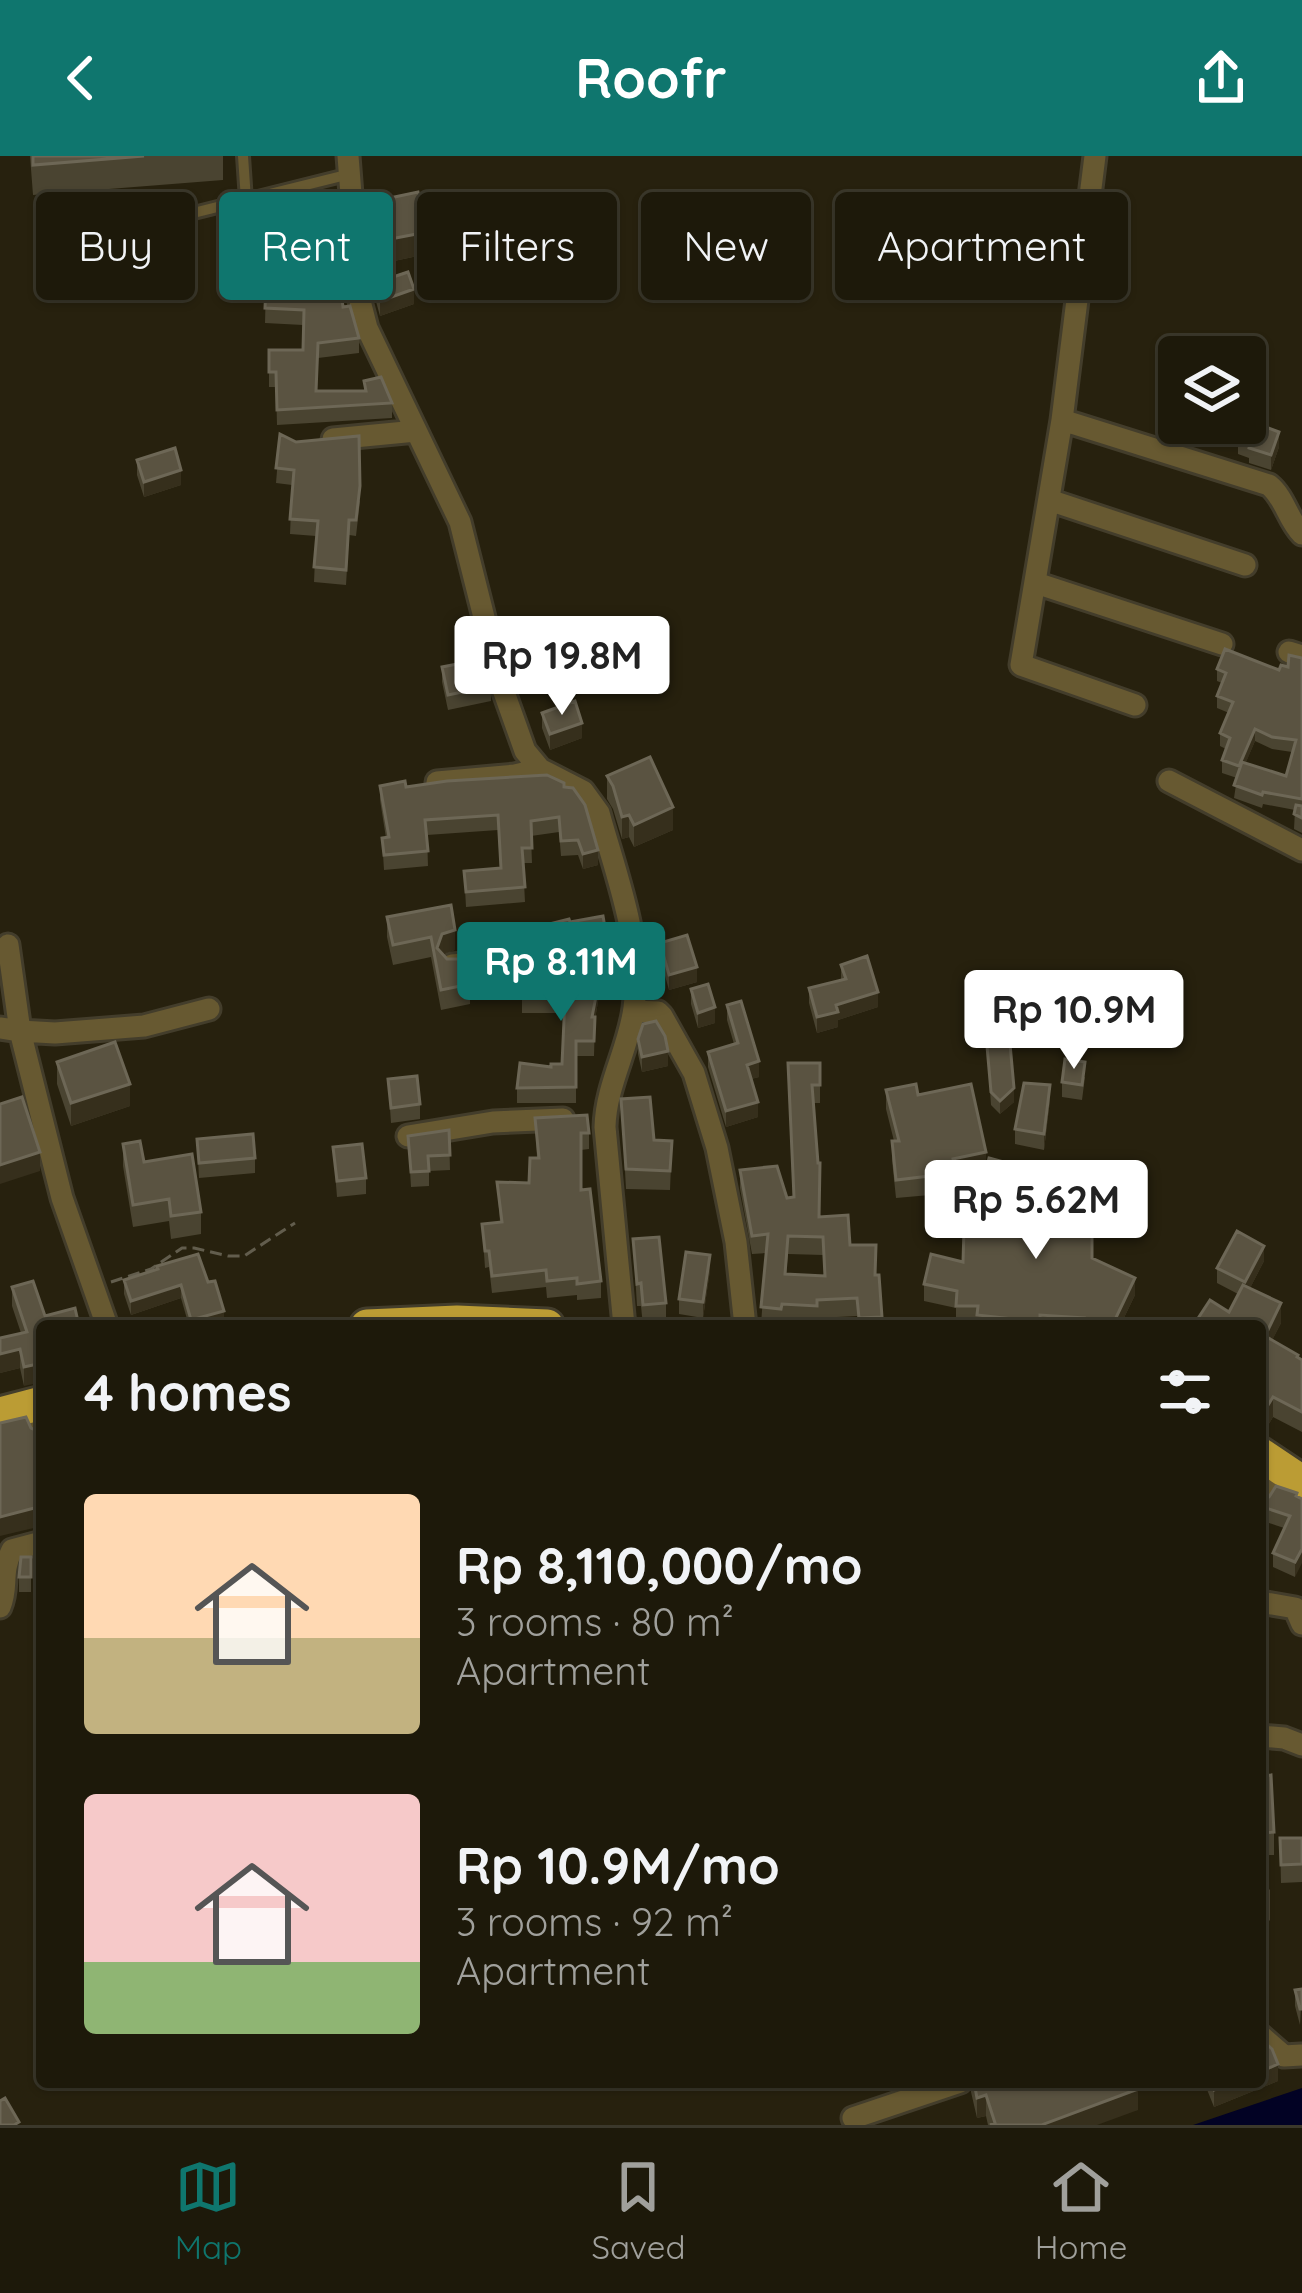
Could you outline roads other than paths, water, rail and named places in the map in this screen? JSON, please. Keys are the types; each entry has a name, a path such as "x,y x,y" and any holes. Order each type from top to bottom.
{"highway":[{"path":"1266,1459 1302,1482"}],"street":[{"path":"1095,156 1062,420 1021,665 1135,705"},
{"path":"349,165 362,313 460,522 500,681 525,751 540,769 583,791 599,813 631,929 635,1000 605,1116 623,1320"},
{"path":"1062,420 1269,485 1302,533"},
{"path":"316,440 416,431"},
{"path":"1049,500 1245,565"},
{"path":"1036,583 1222,644"},
{"path":"437,782 540,769"},
{"path":"1169,782 1302,850"},
{"path":"8,945 10,1029 105,1320"},
{"path":"452,965 506,960 554,966 662,1016 694,1072 718,1148 745,1320"},
{"path":"10,1029 55,1033 144,1026 209,1009"},
{"path":"408,1136 493,1122 605,1116"},
{"path":"0,1607 2,1573 12,1550 36,1544"},
{"path":"1266,1603 1295,1607 1302,1624"},
{"path":"1266,1736 1302,1744"},
{"path":"1266,2041 1284,2056 1300,2054"},
{"path":"853,2118 942,2088"}],"lane":[{"path":"243,156 245,192"},
{"path":"270,192 349,165"}],"water":[{"path":"1302,2088 1302,2125 1193,2125"}]}
